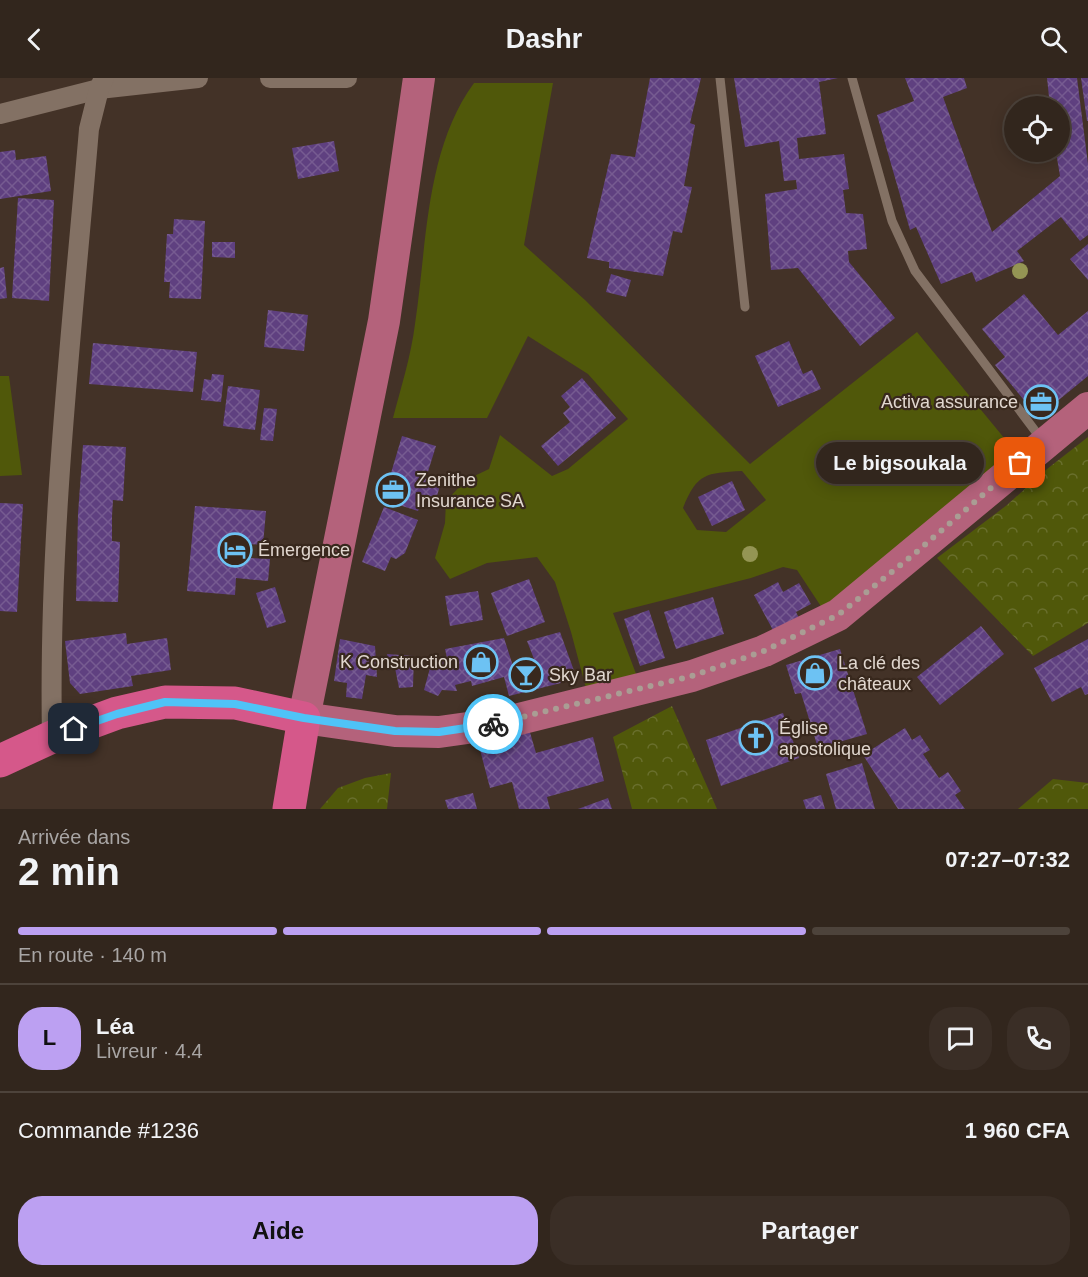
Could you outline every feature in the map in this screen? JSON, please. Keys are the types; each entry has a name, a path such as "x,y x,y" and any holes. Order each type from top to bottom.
{"highway":[{"path":"0,761 52,737 117,714 165,702 235,704 304,718 289,807"}],"main road":[{"path":"419,78 384,321 304,718 395,731 450,730 503,723 692,676 764,651 838,615 1088,408"}],"street":[{"path":"0,114 101,84 198,78"},
{"path":"270,78 347,78"},
{"path":"52,737 52,641 61,462 89,129 101,84"}],"lane":[{"path":"720,78 745,307"},
{"path":"852,78 892,221 915,271 1045,443"}],"green space":[{"path":"474,83 553,83 524,245 585,300 750,464 917,332 1014,450 824,611 797,570 783,567 751,578 613,613 638,679 587,692 555,582 537,557 487,563 450,579 435,558 445,523 446,501 466,480 489,469 500,435 552,476 568,469 628,419 588,374 528,336 487,418 393,418 413,336 426,231 437,168 458,109","holes":["742,471 766,500 726,532 697,530 683,508 698,481 711,474 720,473"]},
{"path":"0,376 9,376 22,475 0,476"},
{"path":"1088,437 1088,623 1033,656 937,558 1007,505 1047,469"},
{"path":"672,706 717,809 632,809 613,737"},
{"path":"391,773 387,809 320,809 338,788 365,778"},
{"path":"1053,779 1088,783 1088,809 1018,809"}],"building":[{"path":"650,78 701,78 690,123 695,125 684,186 692,187 682,233 673,231 663,276 609,268 609,262 587,258 611,154 635,157"},
{"path":"734,78 838,78 819,82 826,134 797,138 799,159 844,154 849,189 843,190 846,213 863,214 867,249 848,251 849,262 895,318 860,346 798,268 771,270 765,194 797,189 796,180 784,181 779,141 745,147"},
{"path":"905,78 964,78 967,88 943,97 992,232 1060,176 1058,162 1070,162 1070,96 1049,96 1047,78 1077,78 1088,164 1088,235 1080,241 1061,217 1017,251 1024,261 976,282 972,272 941,284 916,227 910,230 877,115 914,101"},
{"path":"1081,78 1088,78 1088,121 1087,121"},
{"path":"334,141 339,171 298,179 292,148"},
{"path":"15,150 16,160 46,156 51,191 0,199 0,152"},
{"path":"18,198 54,200 49,301 12,298"},
{"path":"174,219 205,221 201,299 169,298 170,282 164,282 167,234 173,234"},
{"path":"212,242 235,242 235,258 212,257"},
{"path":"1088,244 1088,280 1070,259"},
{"path":"4,267 7,298 0,299 0,268"},
{"path":"611,274 631,280 626,297 606,292"},
{"path":"1024,294 1058,335 1088,311 1088,376 1038,417 995,365 1005,357 982,329"},
{"path":"268,310 308,315 304,351 264,347"},
{"path":"789,341 803,374 812,370 821,389 778,407 755,356"},
{"path":"93,343 197,352 193,392 89,384"},
{"path":"212,374 224,375 221,402 201,400 204,379 211,380"},
{"path":"582,378 616,418 558,466 541,446 570,422 563,413 570,407 561,396"},
{"path":"228,386 260,390 255,430 223,426"},
{"path":"264,408 277,409 273,441 260,440"},
{"path":"402,436 436,446 426,478 441,482 435,503 422,499 418,511 383,500"},
{"path":"83,445 126,447 123,501 113,500 112,516 112,541 120,542 118,602 76,601 78,514"},
{"path":"732,481 745,510 712,526 698,497"},
{"path":"0,503 23,504 17,612 0,611"},
{"path":"195,506 266,511 263,545 249,544 248,558 270,559 268,581 236,578 235,595 187,591"},
{"path":"384,507 418,520 405,553 396,559 391,557 385,571 362,562"},
{"path":"529,579 545,622 507,636 491,593"},
{"path":"778,582 783,592 799,583 811,604 796,612 799,618 774,632 754,595"},
{"path":"275,587 286,622 267,628 256,593"},
{"path":"478,591 483,620 450,626 445,596"},
{"path":"713,597 724,634 676,649 664,612"},
{"path":"649,610 665,658 640,666 624,619"},
{"path":"981,626 1004,654 940,705 917,677"},
{"path":"560,632 577,679 509,696 504,677 472,686 471,681 455,685 457,691 442,690 438,696 424,690 433,657 447,658 445,649 504,638 513,666 534,659 527,641"},
{"path":"126,633 127,644 167,638 171,670 131,676 133,686 80,694 70,683 65,641"},
{"path":"340,639 375,646 377,677 366,675 362,699 346,697 347,683 334,681"},
{"path":"1088,639 1088,694 1085,695 1081,687 1052,702 1034,668"},
{"path":"840,649 867,734 818,748 801,693 795,694 786,665"},
{"path":"387,654 414,656 413,687 399,688 395,668 391,668"},
{"path":"783,713 799,758 721,786 706,740"},
{"path":"905,728 912,740 920,735 930,750 923,754 939,778 948,772 961,791 955,795 965,809 898,809 863,755"},
{"path":"529,729 536,753 593,737 604,781 547,797 550,809 519,809 512,782 490,788 478,742"},
{"path":"862,763 875,809 836,809 826,774"},
{"path":"473,793 477,809 448,809 445,800"},
{"path":"821,795 825,809 806,809 803,800"},
{"path":"608,798 612,809 578,809"}],"way so far":[{"path":"493,724 692,676 764,651 838,615 913,555 1020,463"}],"place":[{"name":"Activa assurance","path":"1041,402"},
{"name":"Le bigsoukala","path":"1020,463"},
{"name":"Zenithe Insurance SA","path":"393,490"},
{"name":"Émergence","path":"235,550"},
{"name":"K Construction","path":"481,662"},
{"name":"La clé des châteaux","path":"815,673"},
{"name":"Sky Bar","path":"526,675"},
{"name":"Église apostolique","path":"756,738"}],"route":[{"path":"74,729 117,714 165,702 235,704 304,718 395,731 439,732 493,724"}]}
